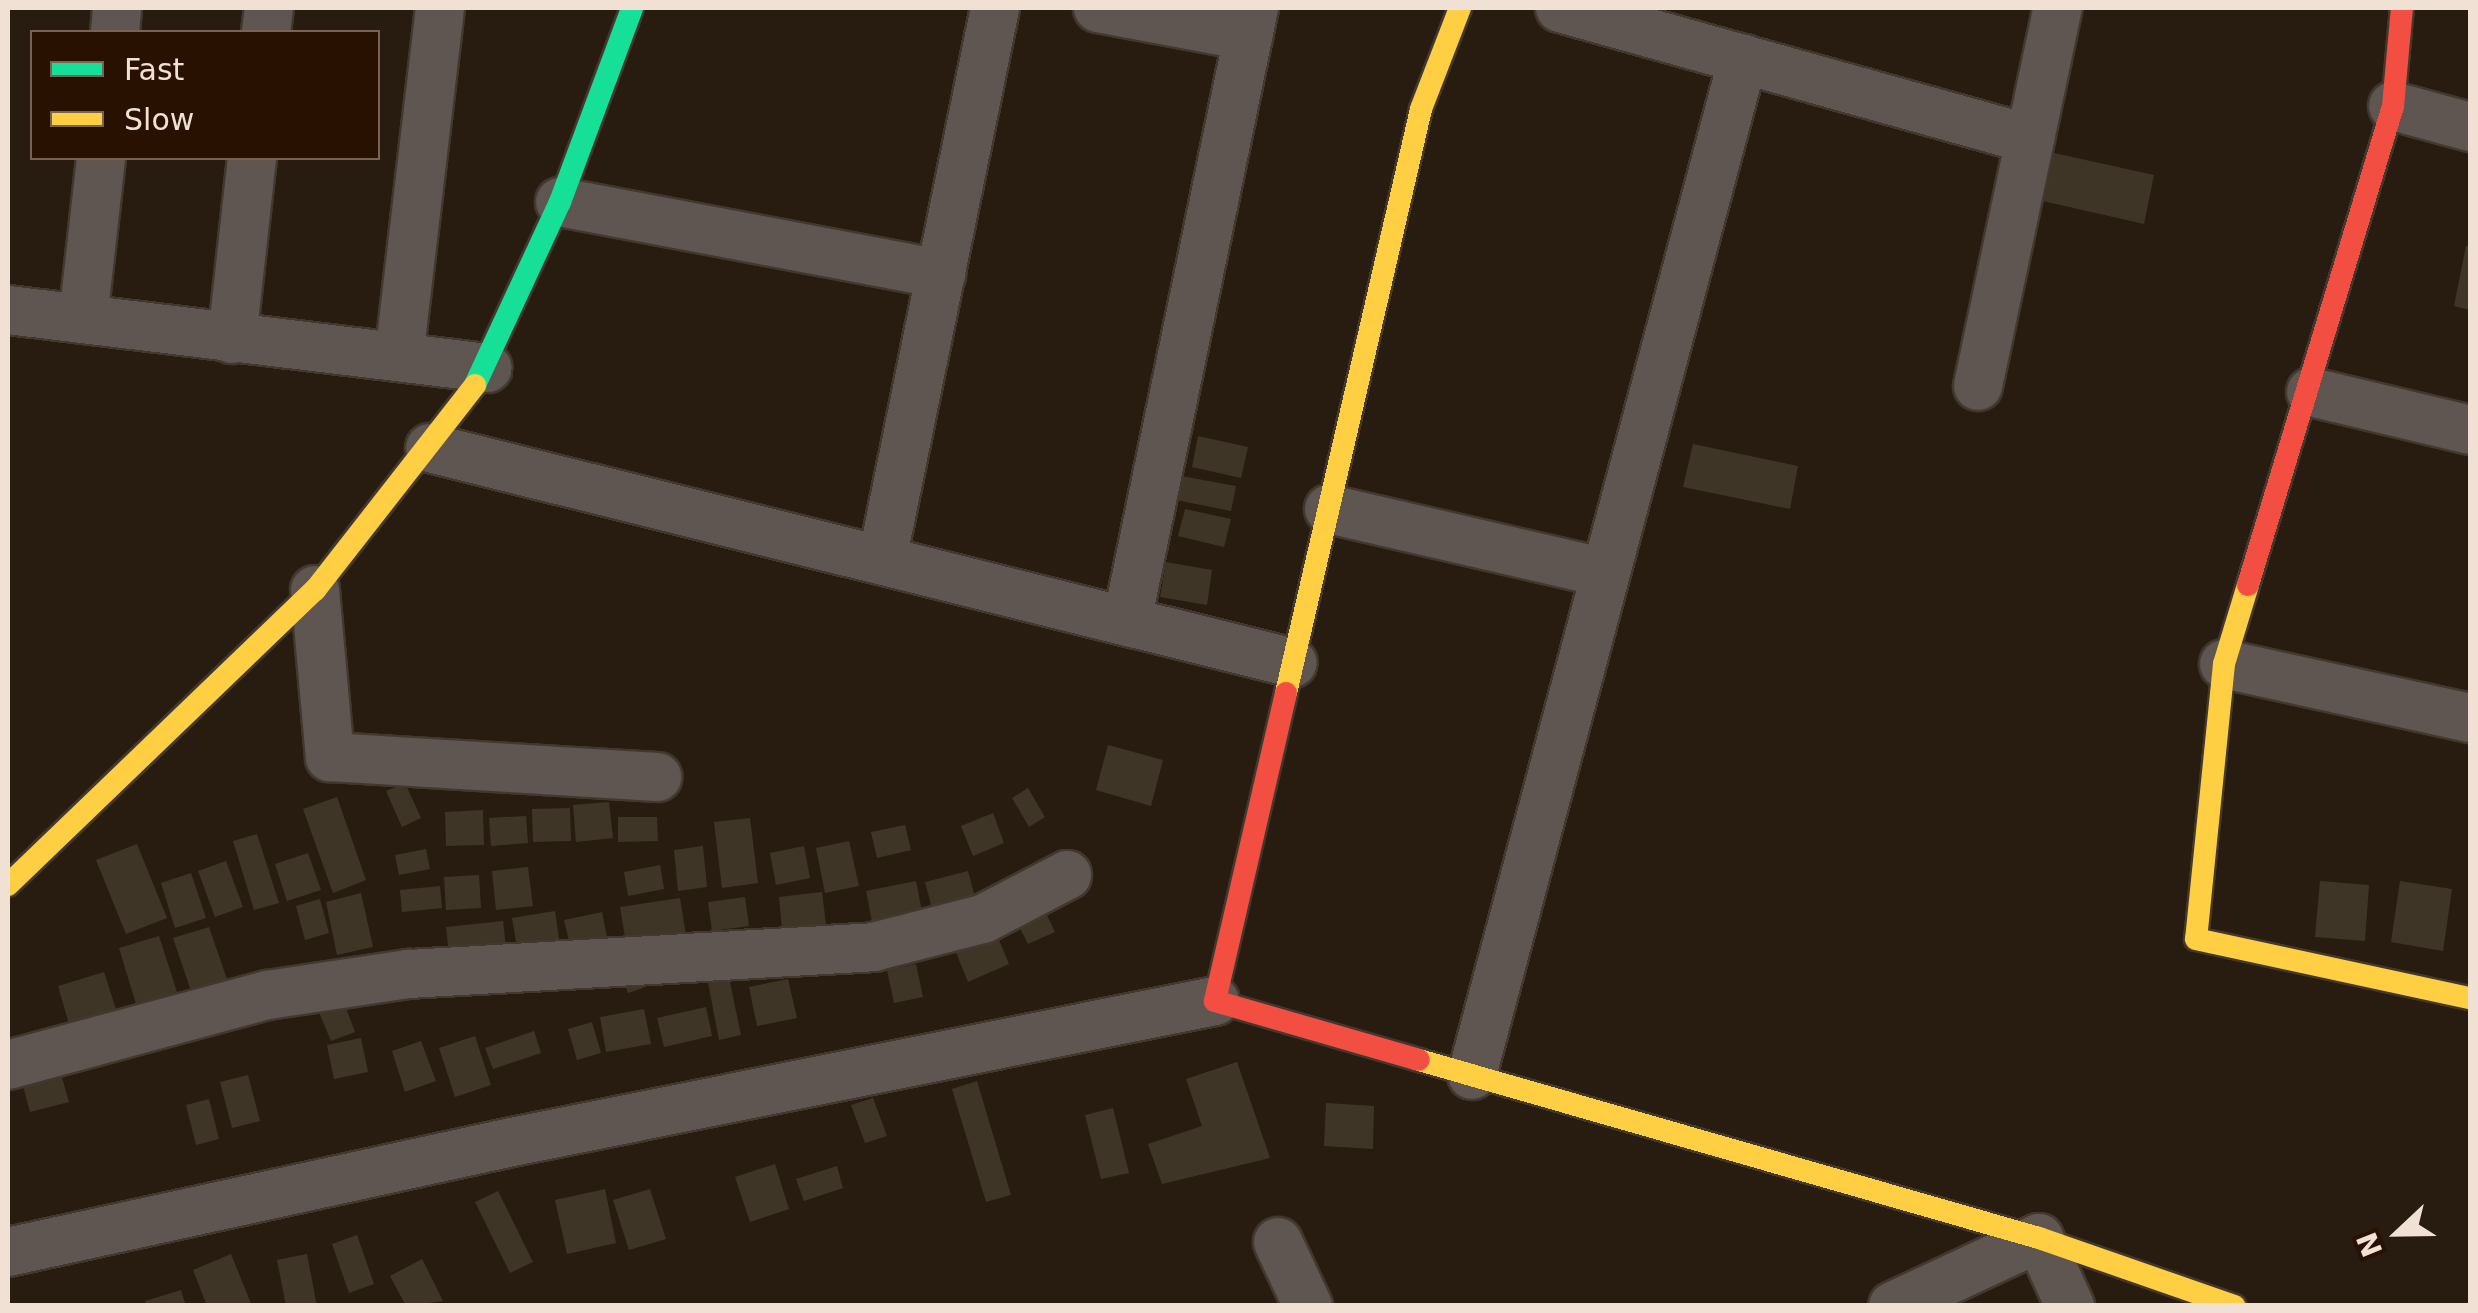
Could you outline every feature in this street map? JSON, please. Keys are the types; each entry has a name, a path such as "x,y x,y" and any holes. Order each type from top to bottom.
{"street":[{"path":"399,357 440,8"},
{"path":"8,885 314,590 430,448 488,368 560,202 632,8"},
{"path":"882,560 995,8"},
{"path":"1098,8 1251,22 1127,621"},
{"path":"1215,1001 1421,110 1460,8"},
{"path":"1560,8 2030,139"},
{"path":"1978,386 2058,8"},
{"path":"2402,8 2393,106 2311,392 2224,664 2196,939 2470,998"},
{"path":"1472,1076 1743,58"},
{"path":"2393,106 2470,126"},
{"path":"83,318 101,160"},
{"path":"232,339 252,160"},
{"path":"560,202 941,274"},
{"path":"8,310 488,368"},
{"path":"2311,392 2470,430"},
{"path":"430,448 1293,663"},
{"path":"1328,509 1606,573"},
{"path":"314,590 330,758 657,777"},
{"path":"2224,664 2470,718"},
{"path":"8,1065 268,995 408,974 873,947 983,919 1067,875"},
{"path":"8,1252 512,1142 1215,1001 2039,1238 2234,1306"},
{"path":"1892,1306 2039,1238"},
{"path":"2039,1238 2070,1306"},
{"path":"1278,1242 1308,1306"}],"building":[{"path":"2045,151 2154,175 2144,224 2034,199"},
{"path":"2466,246 2470,247 2470,310 2454,306"},
{"path":"1198,436 1248,447 1241,478 1192,467"},
{"path":"1693,444 1798,466 1790,509 1683,487"},
{"path":"1181,476 1236,486 1231,511 1176,500"},
{"path":"1185,509 1231,519 1224,547 1178,536"},
{"path":"1166,562 1212,570 1207,605 1160,597"},
{"path":"1108,745 1163,760 1151,806 1096,790"},
{"path":"405,783 421,818 402,827 386,791"},
{"path":"1028,788 1045,817 1029,827 1012,798"},
{"path":"337,797 366,880 333,893 303,809"},
{"path":"609,802 613,838 576,842 573,805"},
{"path":"570,808 571,841 533,842 532,809"},
{"path":"483,810 484,845 446,846 445,812"},
{"path":"993,813 1004,843 973,856 961,826"},
{"path":"526,816 528,843 491,846 489,818"},
{"path":"618,817 657,817 658,841 618,842"},
{"path":"750,818 758,883 722,888 714,822"},
{"path":"905,825 911,850 877,858 871,832"},
{"path":"257,834 279,903 254,910 233,841"},
{"path":"849,841 859,886 825,893 816,848"},
{"path":"137,844 167,918 126,934 96,860"},
{"path":"703,846 707,887 678,891 674,850"},
{"path":"804,846 810,878 776,885 770,853"},
{"path":"426,849 430,869 399,875 395,855"},
{"path":"308,853 321,890 287,901 275,864"},
{"path":"226,861 243,907 215,917 198,871"},
{"path":"660,865 664,889 628,896 624,872"},
{"path":"528,867 533,906 496,910 492,871"},
{"path":"968,871 978,908 935,920 925,882"},
{"path":"191,873 206,918 175,928 161,883"},
{"path":"479,875 481,908 446,910 444,877"},
{"path":"916,881 924,922 874,932 866,891"},
{"path":"2320,881 2369,885 2365,941 2315,937"},
{"path":"2400,881 2452,889 2443,951 2391,942"},
{"path":"440,886 442,908 402,912 400,890"},
{"path":"822,892 826,924 782,929 779,897"},
{"path":"361,893 373,947 337,955 326,902"},
{"path":"745,897 749,926 712,931 708,902"},
{"path":"680,898 686,935 626,943 620,907"},
{"path":"320,899 329,933 305,940 296,906"},
{"path":"1043,907 1055,932 1028,944 1016,920"},
{"path":"555,911 560,946 518,953 512,918"},
{"path":"602,912 607,937 570,945 564,920"},
{"path":"503,921 508,966 451,972 446,927"},
{"path":"209,927 227,979 191,991 173,938"},
{"path":"994,928 1009,964 968,982 953,945"},
{"path":"159,936 177,992 136,1004 119,948"},
{"path":"916,964 923,997 894,1003 887,970"},
{"path":"104,972 116,1009 69,1024 58,986"},
{"path":"638,973 643,988 628,993 622,978"},
{"path":"728,973 741,1035 719,1040 707,977"},
{"path":"788,979 797,1018 757,1026 749,987"},
{"path":"343,1000 355,1032 331,1041 318,1010"},
{"path":"706,1007 712,1036 664,1047 657,1018"},
{"path":"644,1009 651,1044 606,1052 600,1017"},
{"path":"592,1022 601,1053 577,1060 568,1029"},
{"path":"534,1031 541,1053 493,1069 485,1048"},
{"path":"475,1036 491,1085 455,1097 439,1048"},
{"path":"361,1038 368,1072 334,1079 327,1045"},
{"path":"421,1041 436,1081 405,1092 392,1051"},
{"path":"57,1060 69,1102 30,1112 19,1071"},
{"path":"1237,1062 1270,1158 1162,1184 1148,1144 1202,1126 1186,1079"},
{"path":"248,1075 260,1121 232,1128 220,1082"},
{"path":"977,1081 1011,1195 986,1202 952,1089"},
{"path":"873,1098 887,1136 865,1143 851,1105"},
{"path":"209,1099 219,1139 196,1145 186,1105"},
{"path":"1326,1103 1374,1106 1373,1149 1324,1146"},
{"path":"1113,1108 1129,1173 1101,1179 1085,1115"},
{"path":"775,1164 789,1209 750,1222 735,1177"},
{"path":"837,1166 843,1188 804,1201 796,1179"},
{"path":"605,1189 616,1243 567,1254 555,1200"},
{"path":"650,1189 666,1239 629,1250 613,1200"},
{"path":"498,1191 533,1262 510,1273 475,1202"},
{"path":"357,1235 374,1284 349,1293 332,1244"},
{"path":"231,1254 252,1306 207,1306 193,1270"},
{"path":"307,1254 317,1306 286,1306 277,1260"},
{"path":"422,1259 443,1301 406,1306 390,1276"},
{"path":"181,1290 186,1306 147,1306 145,1301"}],"traffic: fast":[{"path":"475,385 560,202 632,8"}],"traffic: slow":[{"path":"1286,693 1421,109 1460,8"},
{"path":"8,885 315,590 475,385"},
{"path":"2248,585 2224,664 2196,939 2470,998"},
{"path":"1419,1060 2039,1238 2234,1306"}],"traffic: jam":[{"path":"2248,585 2393,106 2402,8"},
{"path":"1286,693 1215,1001 1419,1060"}]}
